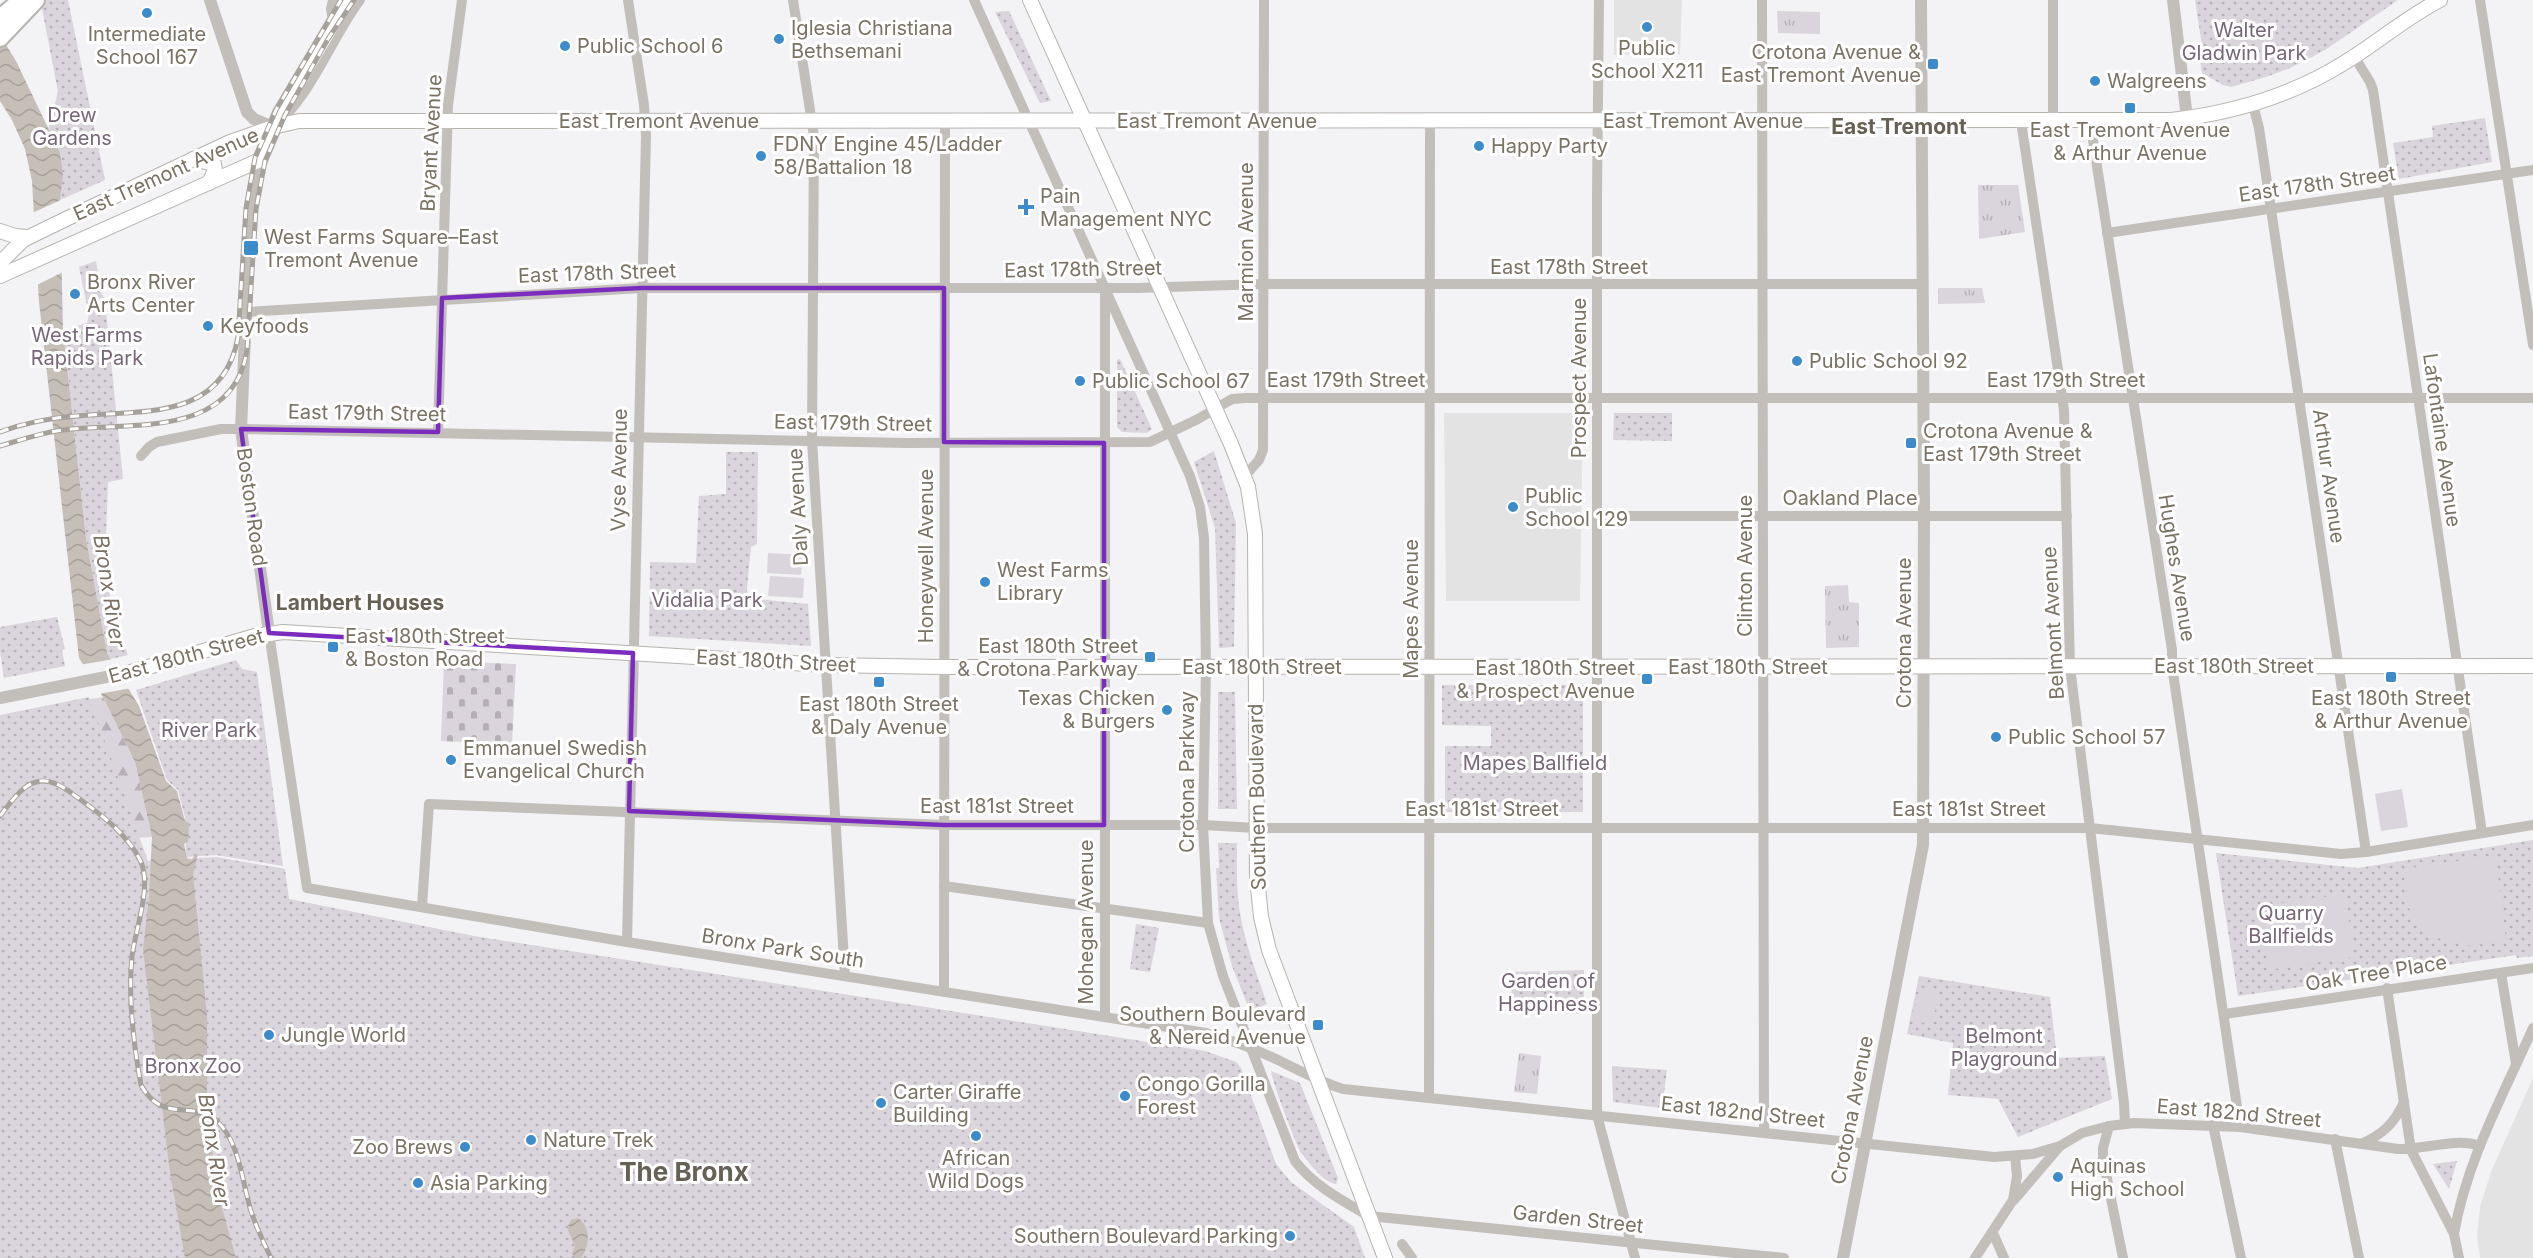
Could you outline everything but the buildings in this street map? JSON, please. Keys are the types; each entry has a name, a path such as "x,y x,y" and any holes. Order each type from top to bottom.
{"main road":[{"name":"Boston Road","path":"260,160 273,127 347,0"},
{"name":"Southern Boulevard","path":"1030,0 1244,477 1255,523 1256,828 1258,898 1265,937 1385,1258"},
{"name":"East Tremont Avenue","path":"0,264 13,248 28,237 236,139 298,121 2090,121 2187,118 2253,105 2303,85 2354,56 2440,0"},
{"path":"0,18 29,2"},
{"path":"0,38 29,2"},
{"path":"193,159 206,160 214,164 216,170 209,183"},
{"name":"East Tremont Avenue","path":"0,276 260,160"},
{"path":"0,231 28,237"},
{"name":"East 180th Street","path":"127,673 269,633 825,665 944,668 2533,666"}],"street":[{"path":"210,0 247,112 251,118 273,127"},
{"name":"Boston Road","path":"333,0 331,9 333,21"},
{"name":"Boston Road","path":"273,127 297,103 337,34 360,0"},
{"name":"Bryant Avenue","path":"438,432 447,121 462,0"},
{"name":"Vyse Avenue","path":"627,942 645,121 628,0"},
{"name":"Daly Avenue","path":"793,0 814,136 812,440 845,976"},
{"name":"Crotona Parkway","path":"974,0 1194,487 1202,518 1206,667 1203,825 1208,923 1223,976 1295,1161 1333,1195 1369,1216"},
{"name":"Marmion Avenue","path":"1244,477 1262,454 1264,0"},
{"name":"Prospect Avenue","path":"1597,1115 1596,667 1599,0"},
{"name":"Clinton Avenue","path":"1762,0 1764,1132"},
{"name":"Crotona Avenue","path":"1843,1258 1923,845 1921,0"},
{"path":"2053,0 2053,121"},
{"path":"2173,0 2187,118"},
{"path":"2480,0 2533,345"},
{"name":"Lafontaine Avenue","path":"2354,56 2373,90 2482,833"},
{"name":"Arthur Avenue","path":"2253,105 2259,128 2366,852"},
{"name":"Honeywell Avenue","path":"944,992 945,121"},
{"name":"Mapes Avenue","path":"1429,1098 1430,121"},
{"name":"Belmont Avenue","path":"2021,121 2062,398 2070,667 2125,1106 2125,1124"},
{"name":"Hughes Avenue","path":"2090,121 2172,650 2172,666 2240,1127"},
{"name":"Boston Road","path":"260,160 251,208 241,429 307,888"},
{"name":"East 178th Street","path":"2107,233 2533,170"},
{"name":"East 178th Street","path":"246,312 442,298 641,288 1104,288 1264,284 1922,284"},
{"name":"Mohegan Avenue","path":"1104,288 1105,1017"},
{"name":"East 179th Street","path":"141,456 149,447 162,441 221,429 944,442 1150,442 1170,434 1232,399 1264,398 2533,398"},
{"name":"Oakland Place","path":"1598,516 2067,516"},
{"name":"East 180th Street","path":"0,698 127,673"},
{"name":"East 181st Street","path":"422,906 429,804 944,825 1203,825 1256,828 2090,828 2341,854 2533,825"},
{"path":"944,886 1208,923"},
{"name":"Bronx Park South","path":"307,888 627,942 1206,1033 1234,1041 1291,1066 1319,1082"},
{"name":"Oak Tree Place","path":"2225,1014 2533,968"},
{"path":"2501,972 2517,1066"},
{"path":"2387,988 2411,1150 2454,1234 2459,1258"},
{"path":"2454,1234 2459,1206 2480,1146 2533,1028"},
{"name":"East 182nd Street","path":"1319,1082 1344,1089 1994,1157 2033,1154 2060,1146 2082,1134 2125,1124 2240,1127 2411,1150 2469,1142 2480,1146"},
{"path":"2361,1144 2391,1126 2404,1102"},
{"path":"1597,1115 1635,1258"},
{"path":"2213,1125 2241,1258"},
{"path":"2109,1126 2103,1148 2103,1159 2123,1258"},
{"path":"2335,1139 2359,1258"},
{"path":"1975,1258 2013,1200 2060,1146"},
{"path":"2013,1200 2017,1176 2015,1156"},
{"name":"Garden Street","path":"1369,1216 1784,1258"},
{"path":"1993,1233 2004,1258"},
{"path":"1402,1244 1412,1258"}],"highlighted area":[{"path":"641,288 944,288 944,442 1104,443 1104,825 944,825 629,811 633,653 269,633 241,429 438,432 442,298"}],"shaded area":[{"name":"Public School X211","path":"1614,0 1682,0 1680,54 1614,55"},
{"name":"Public School 129","path":"1444,413 1583,413 1580,601 1446,601"},
{"path":"2533,1078 2533,1258 2480,1258 2477,1235 2480,1207 2491,1172"}],"green space":[{"name":"Drew Gardens","path":"44,0 68,0 105,180 60,200 61,164 57,148 48,130 58,92 41,3"},
{"name":"Walter Gladwin Park","path":"2195,0 2398,0 2325,50 2290,68 2231,87 2202,73 2199,53 2203,52"},
{"path":"1009,11 1051,101 1040,103 995,12"},
{"path":"1777,11 1820,12 1820,34 1778,33"},
{"path":"2485,118 2492,162 2399,179 2393,143 2433,137 2432,126"},
{"path":"1978,185 2018,185 2025,232 1979,239"},
{"name":"West Farms Rapids Park","path":"96,261 101,292 105,301 123,479 108,482 105,567 113,613 128,655 111,659 107,653 86,538 63,330 87,323 89,315 79,267"},
{"path":"1938,288 1982,288 1985,303 1938,304"},
{"path":"1120,359 1152,429 1147,433 1122,432 1117,427 1117,360"},
{"path":"1614,413 1672,413 1672,441 1613,440"},
{"path":"1214,451 1236,523 1234,647 1219,648 1215,528 1194,462"},
{"name":"Vidalia Park","path":"726,452 758,452 757,544 751,547 746,598 808,604 811,646 649,636 650,562 696,563 699,496 726,494"},
{"path":"768,553 803,555 801,575 767,573"},
{"path":"770,576 804,578 803,598 768,596"},
{"path":"1848,585 1849,602 1859,603 1859,647 1826,648 1825,586"},
{"path":"57,617 65,649 62,650 65,666 4,678 0,652 0,627"},
{"name":"River Park","path":"236,660 242,669 257,672 283,866 216,855 186,857 185,817 178,790 167,780 136,690"},
{"path":"444,661 516,664 512,744 441,741"},
{"name":"Mapes Ballfield","path":"1442,685 1583,685 1583,812 1445,812 1445,746 1491,746 1491,726 1442,725"},
{"path":"1218,692 1235,692 1237,809 1218,809"},
{"name":"Bronx Zoo","path":"89,697 148,861 216,857 285,869 289,899 474,936 1205,1051 1236,1062 1241,1068 1276,1164 1291,1182 1354,1227 1365,1258 0,1258 0,715"},
{"path":"103,697 135,762 152,837 133,838 77,701"},
{"path":"2402,789 2408,827 2381,831 2375,794"},
{"name":"Quarry Ballfields","path":"2533,840 2533,956 2517,958 2516,955 2238,996 2216,853 2358,868"},
{"path":"1218,843 1237,843 1237,887 1242,925 1267,1004 1250,1011 1232,966 1219,918 1216,868 1219,868"},
{"path":"2491,856 2496,860 2506,940 2471,946 2429,936 2408,907 2403,869"},
{"path":"2345,894 2354,957 2268,970 2259,906"},
{"path":"1136,924 1159,928 1150,972 1130,969"},
{"name":"Garden of Happiness","path":"1584,970 1584,1014 1512,1012 1511,972"},
{"name":"Belmont Playground","path":"1919,976 2050,997 2057,1058 2105,1056 2112,1099 2018,1137 1998,1099 1948,1095 1953,1043 1907,1034"},
{"path":"1920,987 1939,991 1932,1025 1913,1020"},
{"path":"1519,1053 1541,1056 1537,1094 1514,1092"},
{"path":"1612,1066 1667,1070 1662,1108 1613,1102"},
{"path":"1271,1071 1300,1083 1338,1178 1336,1184 1322,1176 1302,1154"},
{"path":"2457,1161 2449,1189 2433,1164"}],"water":[{"path":"0,35 16,61 60,153 63,175 60,200 63,330 86,538 107,653 139,706 166,781 177,791 185,821 189,823 188,842 184,844 187,858 192,860 195,854 198,854 193,874 207,1015 207,1108 218,1194 236,1258 185,1258 170,1173 143,950 152,837 135,762 103,697 79,658 39,302 32,181 25,149 12,120 0,101"},
{"path":"578,1218 585,1226 588,1237 581,1258 574,1258 572,1253 575,1246 567,1228 571,1220"}],"pier":[{"path":"63,199 65,271 35,286 32,213"},
{"path":"114,659 132,688 98,694 79,665"}],"railway":[{"path":"0,432 57,418 153,411 176,406 198,397 216,384 229,364 238,337 246,208 255,158 276,110 341,0"},
{"path":"0,446 63,430 179,420 203,411 223,398 238,378 247,350 256,209 265,161 285,115 328,39 354,0"},
{"path":"0,816 30,784 48,781 58,784 100,814 135,851 141,862 145,884 131,972 132,1021 141,1085 159,1104 208,1115 225,1130 239,1163 253,1217 271,1258"}],"place":[{"name":"Intermediate School 167","path":"147,13"},
{"name":"Public School X211","path":"1647,27"},
{"name":"Iglesia Christiana Bethsemani","path":"779,39"},
{"name":"Public School 6","path":"565,46"},
{"name":"Crotona Avenue & East Tremont Avenue","path":"1933,64"},
{"name":"Walgreens","path":"2095,81"},
{"name":"East Tremont Avenue & Arthur Avenue","path":"2130,108"},
{"name":"Happy Party","path":"1479,146"},
{"name":"FDNY Engine 45/Ladder 58/Battalion 18","path":"761,156"},
{"name":"Pain Management NYC","path":"1026,207"},
{"name":"West Farms Square–East Tremont Avenue","path":"251,248"},
{"name":"Bronx River Arts Center","path":"75,294"},
{"name":"Keyfoods","path":"208,326"},
{"name":"Public School 92","path":"1797,361"},
{"name":"Public School 67","path":"1080,381"},
{"name":"Crotona Avenue & East 179th Street","path":"1911,443"},
{"name":"Public School 129","path":"1513,507"},
{"name":"West Farms Library","path":"985,582"},
{"name":"East 180th Street & Boston Road","path":"333,647"},
{"name":"East 180th Street & Crotona Parkway","path":"1150,657"},
{"name":"East 180th Street & Arthur Avenue","path":"2391,677"},
{"name":"East 180th Street & Prospect Avenue","path":"1647,679"},
{"name":"East 180th Street & Daly Avenue","path":"879,682"},
{"name":"Texas Chicken & Burgers","path":"1167,710"},
{"name":"Public School 57","path":"1996,737"},
{"name":"Emmanuel Swedish Evangelical Church","path":"451,760"},
{"name":"Southern Boulevard & Nereid Avenue","path":"1318,1025"},
{"name":"Jungle World","path":"269,1035"},
{"name":"Congo Gorilla Forest","path":"1125,1096"},
{"name":"Carter Giraffe Building","path":"881,1103"},
{"name":"African Wild Dogs","path":"976,1136"},
{"name":"Nature Trek","path":"531,1140"},
{"name":"Zoo Brews","path":"465,1147"},
{"name":"Aquinas High School","path":"2058,1177"},
{"name":"Asia Parking","path":"418,1183"},
{"name":"Southern Boulevard Parking","path":"1290,1236"}],"district":[{"name":"East Tremont","path":"1899,127"},
{"name":"Lambert Houses","path":"360,603"},
{"name":"The Bronx","path":"684,1172"}],"water label":[{"name":"Bronx River","path":"109,591"},
{"name":"Bronx River","path":"214,1150"}]}
